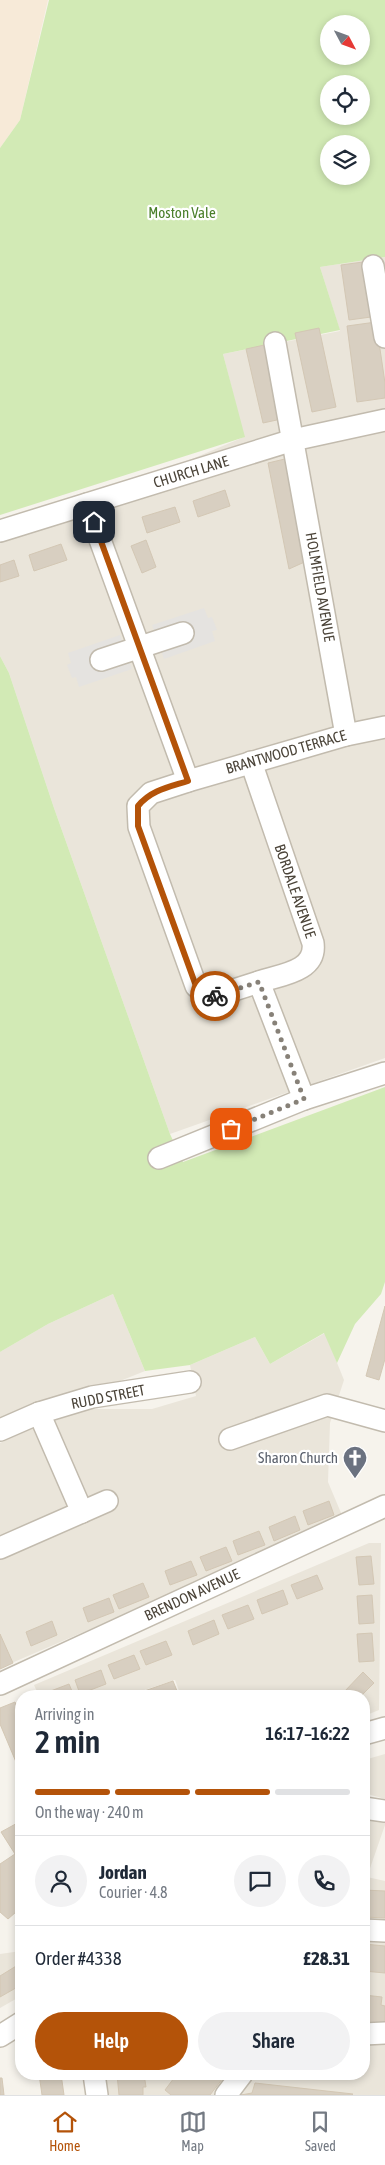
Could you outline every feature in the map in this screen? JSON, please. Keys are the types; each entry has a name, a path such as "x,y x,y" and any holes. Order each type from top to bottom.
{"street":[{"path":"373,266 383,308 385,337"},
{"name":"HOLMFIELD AVENUE","path":"275,343 346,735"},
{"name":"CHURCH LANE","path":"0,531 293,440 385,420"},
{"path":"87,504 188,781"},
{"path":"101,660 183,634"},
{"name":"BRANTWOOD TERRACE","path":"259,982 212,997 207,996 196,986 138,826 138,806 151,793 188,781 346,735 385,727"},
{"name":"BORDALE AVENUE","path":"252,762 314,950 309,963 303,967 259,982"},
{"path":"259,982 304,1099"},
{"path":"159,1158 304,1099 385,1073"},
{"name":"RUDD STREET","path":"0,1430 39,1413 92,1397 190,1382"},
{"path":"230,1439 327,1405 385,1422"},
{"path":"39,1413 82,1512"},
{"path":"0,1548 107,1501"},
{"name":"BRENDON AVENUE","path":"0,1684 385,1506"},
{"path":"370,1732 385,1728"},
{"path":"370,1809 385,1811"},
{"path":"370,1930 385,1931"},
{"path":"0,2036 15,2027"},
{"path":"370,2034 385,2034"},
{"path":"95,2080 97,2095"},
{"path":"226,2095 237,2080"}],"shaded area":[{"path":"0,0 48,0 20,120 0,148"},
{"path":"385,257 385,1058 170,1134 54,808 9,673 0,656 0,540 244,437 223,354 340,331 320,267"},
{"path":"204,608 208,618 212,617 217,630 212,631 215,641 164,659 152,625"},
{"path":"120,635 132,669 79,687 76,677 72,678 67,665 71,663 68,653"},
{"path":"113,1294 145,1371 0,1429 0,1352 48,1324"},
{"path":"325,1333 344,1380 330,1423 328,1482 344,1520 0,1668 0,1443 29,1430 88,1409 152,1409 196,1396 190,1365 255,1337 270,1364"},
{"path":"369,1543 381,1543 379,1710 370,1714 370,1690 179,1690 175,1680 144,1690 36,1690 34,1685"},
{"path":"385,1754 385,1799 370,1795 370,1758"},
{"path":"370,1815 385,1818 385,1825 370,1868"},
{"path":"370,1878 385,1881 385,2095 103,2095 102,2080 370,2080"},
{"path":"15,1952 15,1999 0,2008 0,1954"}],"green space":[{"name":"Moston Vale","path":"49,0 385,0 385,257 320,267 340,330 223,354 245,437 0,515 0,148 20,120"},
{"path":"0,656 9,673 54,808 170,1134 183,1162 385,1087 385,1282 381,1294 355,1324 337,1363 324,1333 270,1364 255,1337 190,1365 145,1371 113,1294 48,1324 0,1352"}],"building":[{"path":"363,262 371,317 349,320 341,265"},
{"path":"376,322 385,383 385,398 357,402 347,326"},
{"path":"319,328 336,407 312,412 295,333"},
{"path":"269,344 286,418 263,423 246,349"},
{"path":"289,458 309,560 289,569 268,463"},
{"path":"225,490 230,506 198,517 193,501"},
{"path":"175,507 180,522 147,533 142,517"},
{"path":"146,540 156,567 142,573 131,546"},
{"path":"61,544 67,560 34,571 29,555"},
{"path":"14,560 19,576 0,582 0,565"},
{"path":"385,1306 385,1359 379,1380 366,1376"},
{"path":"329,1501 334,1515 308,1525 303,1511"},
{"path":"295,1516 300,1530 274,1541 269,1527"},
{"path":"259,1531 265,1545 238,1555 233,1541"},
{"path":"226,1547 232,1561 206,1571 200,1557"},
{"path":"371,1556 374,1584 359,1585 356,1557"},
{"path":"191,1561 197,1575 170,1585 165,1571"},
{"path":"317,1575 323,1589 297,1599 291,1585"},
{"path":"143,1583 149,1597 119,1609 113,1595"},
{"path":"283,1590 288,1604 262,1614 257,1600"},
{"path":"372,1595 374,1623 359,1624 357,1596"},
{"path":"109,1598 114,1612 88,1622 83,1608"},
{"path":"248,1605 254,1619 228,1629 222,1615"},
{"path":"214,1620 219,1634 193,1645 188,1631"},
{"path":"52,1621 57,1635 31,1646 26,1632"},
{"path":"372,1633 374,1661 359,1662 357,1634"},
{"path":"0,1634 13,1663 0,1669"},
{"path":"166,1641 172,1655 146,1665 140,1651"},
{"path":"134,1655 140,1669 114,1679 108,1665"},
{"path":"101,1670 106,1684 90,1690 79,1690 75,1680"},
{"path":"363,1672 374,1683 367,1690 346,1690"},
{"path":"173,1681 177,1690 147,1690"},
{"path":"69,1684 72,1690 53,1690"},
{"path":"15,1702 15,1760 0,1724 0,1708"},
{"path":"15,1824 15,1854 1,1832"},
{"path":"15,1854 15,1913 8,1919 0,1912 0,1864"},
{"path":"370,1890 385,1891 385,1918 370,1917"},
{"path":"370,1945 385,1946 385,1973 370,1972"},
{"path":"15,1967 15,1988 0,1997 0,1976"},
{"path":"370,1996 382,1997 381,2005 385,2006 385,2025 370,2024"},
{"path":"0,2078 2,2078 4,2095 0,2095"},
{"path":"40,2080 62,2080 64,2095 42,2095"},
{"path":"118,2080 145,2080 146,2087 143,2087 143,2095 119,2095"},
{"path":"172,2080 221,2080 210,2095 171,2095 165,2090"},
{"path":"255,2083 353,2094 241,2095 252,2093"}],"way so far":[{"path":"215,996 259,982 304,1099 231,1129"}],"place":[{"name":"Sharon Church","path":"355,1479"}],"route":[{"path":"94,522 188,781 151,793 144,799 138,806 138,826 196,986 207,996 215,996"}]}
